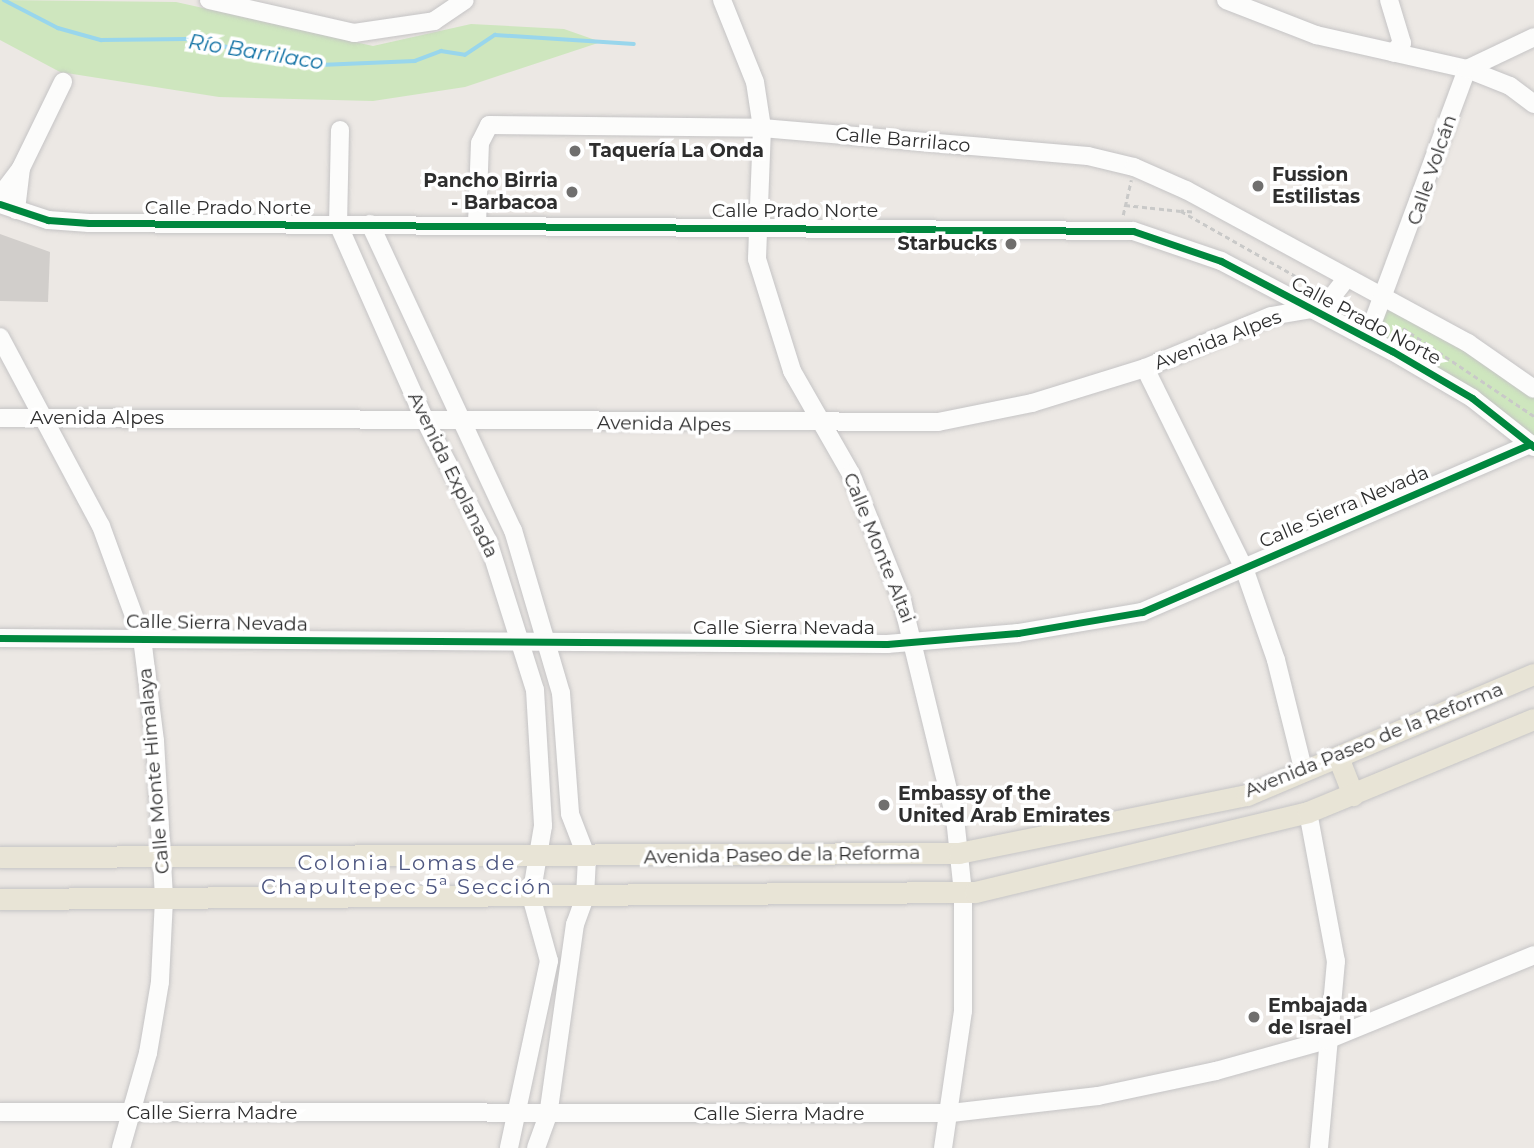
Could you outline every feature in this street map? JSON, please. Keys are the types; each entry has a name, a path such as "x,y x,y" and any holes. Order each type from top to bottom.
{"main road":[{"name":"Avenida Paseo de la Reforma","path":"0,857 163,855 587,858 959,853 1247,795 1534,674"},
{"name":"Avenida Paseo de la Reforma","path":"0,899 962,893 1308,812 1534,719"},
{"path":"1338,757 1353,794"},
{"path":"1272,785 1281,820"}],"street":[{"path":"209,0 266,6 354,33 434,21 465,0"},
{"name":"Calle Monte Altai","path":"722,0 755,82 762,128 757,259 792,371 821,426 851,474 916,644 959,853 963,1011 951,1113 943,1148"},
{"path":"1389,0 1402,43 1393,53"},
{"path":"1231,1 1316,35 1468,69 1510,86 1534,104"},
{"path":"1468,69 1534,37"},
{"name":"Calle Volcán","path":"1367,338 1386,299 1468,69"},
{"path":"8,207 21,168 63,82"},
{"name":"Calle Barrilaco","path":"477,223 480,143 489,124 762,128 1088,156 1134,167 1386,299"},
{"path":"338,223 340,130"},
{"path":"0,196 21,168"},
{"name":"Calle Prado Norte","path":"8,207 89,223 477,223 1120,230 1174,240 1313,303 1367,338 1472,398 1532,445"},
{"name":"Avenida Explanada","path":"338,223 425,420 488,541 523,642 542,746 543,826 531,896 549,961 519,1114 509,1148"},
{"name":"Avenida Explanada","path":"370,224 513,530 550,643 568,741 570,814 587,858 585,897 575,924 548,1115 536,1148"},
{"path":"1313,303 1332,301 1347,278"},
{"name":"Calle Prado Norte","path":"1386,299 1408,320 1468,343 1534,389"},
{"name":"Avenida Alpes","path":"0,418 425,420 821,426 938,422 1032,403 1145,369 1271,316 1313,303"},
{"name":"Calle Monte Himalaya","path":"0,337 101,526 142,638 163,855 164,899 160,982 132,1112 121,1148"},
{"path":"1145,369 1244,568 1276,660 1304,772"},
{"name":"Calle Sierra Nevada","path":"0,638 916,644 1142,612 1532,445"},
{"path":"1308,812 1336,961 1319,1148"},
{"name":"Calle Sierra Madre","path":"0,1112 548,1115 951,1113 1098,1096 1327,1040 1534,955"}],"path":[{"path":"1120,230 1134,167"},
{"path":"1125,205 1195,212"},
{"path":"1181,211 1320,290"},
{"path":"1313,303 1323,283"},
{"path":"1392,351 1408,320 1440,349 1486,379 1534,416"},
{"path":"1427,370 1440,349 1468,343"},
{"path":"1472,398 1486,379"}],"green space":[{"path":"0,0 176,2 373,46 471,24 564,29 601,42 465,87 373,101 219,97 60,72 0,40"},
{"path":"1386,299 1534,389 1534,447 1367,338"}],"building":[{"path":"0,234 50,252 48,302 0,301"}],"waterway":[{"name":"Río Barrilaco","path":"4,0 58,28 101,40 186,39 320,65 415,61 441,51 465,55 495,35 634,44"}],"cycle path":[{"path":"0,204 48,220 89,223 1133,231 1221,261 1392,351 1472,398 1534,447"},
{"path":"0,638 887,644 1018,633 1142,612 1530,444"}],"place":[{"name":"Taquería La Onda","path":"575,151"},
{"name":"Fussion Estilistas","path":"1258,186"},
{"name":"Pancho Birria - Barbacoa","path":"572,192"},
{"name":"Starbucks","path":"1011,244"},
{"name":"Embassy of the United Arab Emirates","path":"884,805"},
{"name":"Embajada de Israel","path":"1254,1017"}],"district":[{"name":"Colonia Lomas de Chapultepec 5ª Sección","path":"407,875"}]}
